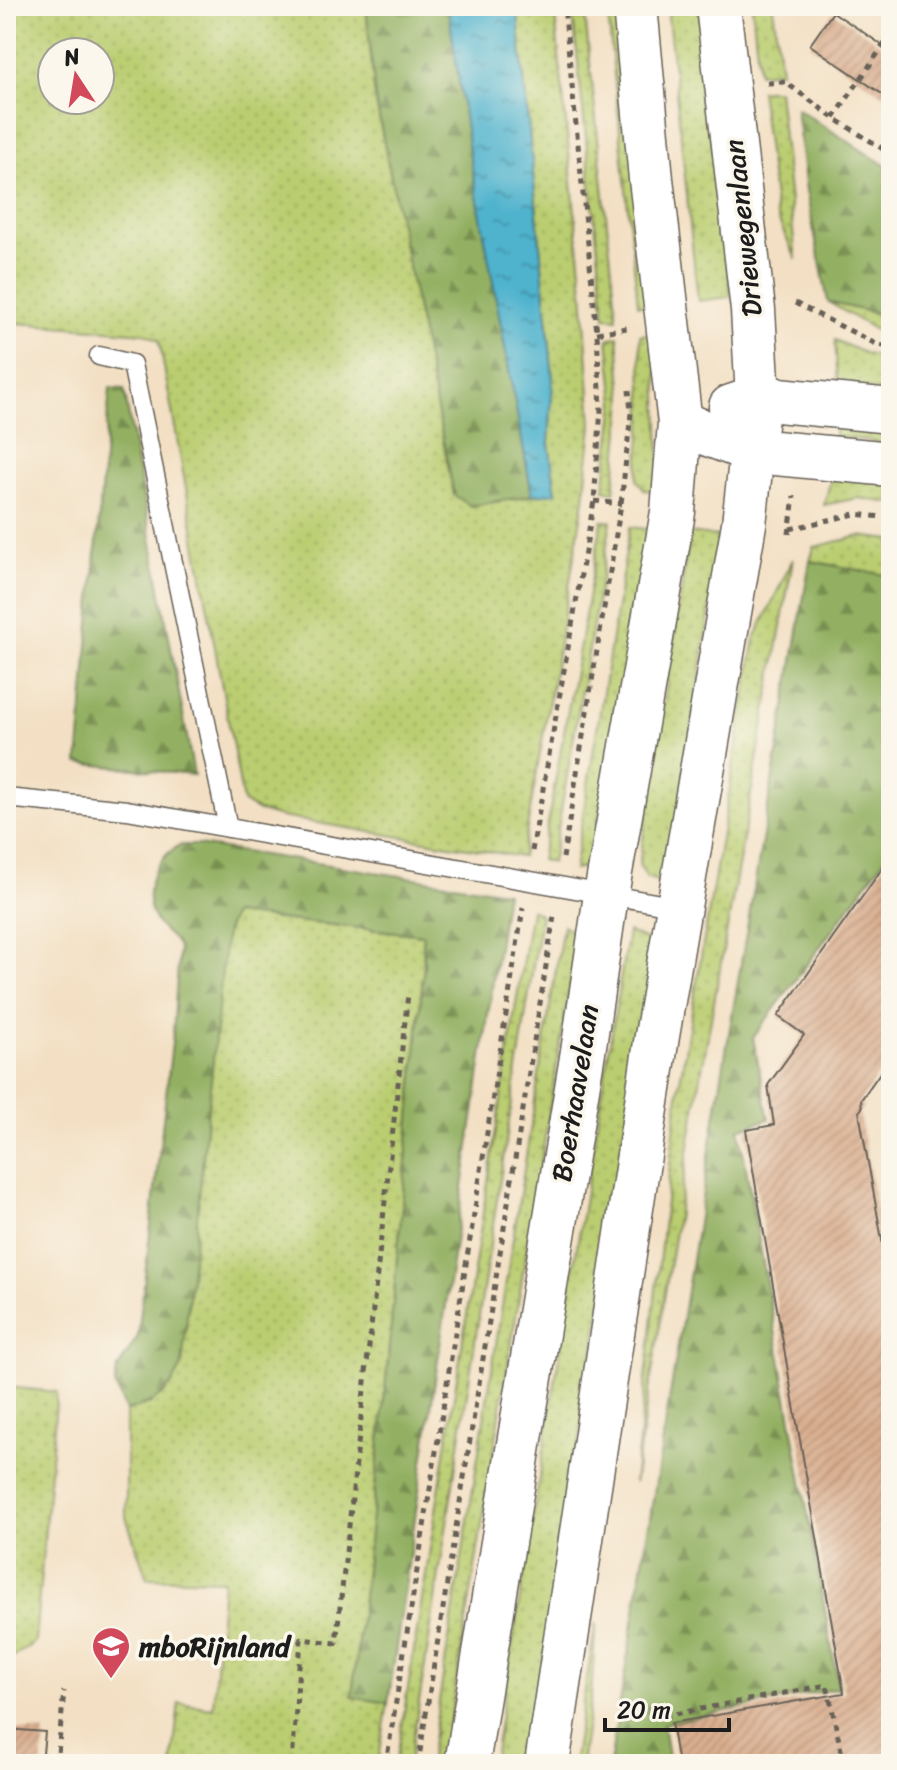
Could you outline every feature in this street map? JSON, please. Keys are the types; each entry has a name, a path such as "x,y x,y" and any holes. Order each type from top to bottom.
{"street":[{"path":"635,6 651,179 680,423"},
{"name":"Driewegenlaan","path":"718,6 753,310 758,398 753,451"},
{"path":"680,423 758,398 891,411"},
{"path":"680,423 753,451 891,464"},
{"name":"Boerhaavelaan","path":"467,1764 606,895 673,512 680,423"},
{"path":"547,1764 678,907 744,524 753,451"}],"lane":[{"path":"99,356 132,364 228,828"},
{"path":"6,798 127,810 678,907"}],"path":[{"path":"834,118 891,34"},
{"path":"762,83 785,82 891,154"},
{"path":"795,303 878,345 891,347"},
{"path":"597,333 625,329 626,343"},
{"name":"Boerhaavelaan","path":"418,1764 621,504 631,413 629,385"},
{"path":"594,501 621,504"},
{"path":"791,529 855,514 891,518"},
{"path":"292,1764 301,1639 336,1643 408,994"},
{"path":"664,1716 827,1685 844,1764"},
{"path":"57,1764 64,1691"}],"green space":[{"path":"6,6 366,6 375,97 454,495 471,506 556,492 549,443 553,379 517,6 554,6 583,290 592,425 584,500 522,857 281,817 259,811 243,802 159,340 144,333 6,322"},
{"path":"366,6 448,6 470,157 532,495 471,506 454,495 375,97"},
{"path":"572,6 584,6 617,318 605,317"},
{"path":"607,6 622,6 652,305 638,305"},
{"path":"667,6 699,6 731,297 698,301"},
{"path":"752,6 773,6 781,71 759,73"},
{"path":"760,90 778,90 796,259 776,215"},
{"path":"796,108 891,169 891,317 828,302 806,191"},
{"path":"828,302 891,317 891,335 879,332"},
{"path":"656,333 661,492 645,490 637,480 643,414 640,335"},
{"path":"618,336 623,400 614,492 604,490 615,402 608,339"},
{"path":"835,340 866,354 891,359 891,393 838,385"},
{"path":"110,388 124,389 194,775 78,763"},
{"path":"839,418 891,426 891,444 834,436"},
{"path":"833,472 891,481 891,503 858,498 824,505"},
{"path":"602,521 611,521 552,863 541,860"},
{"path":"630,527 655,530 589,867 574,870"},
{"path":"690,533 721,537 670,870 658,881 647,878 639,865"},
{"path":"860,536 891,540 891,576 810,561 814,547"},
{"path":"793,559 696,1103 634,1483 679,1087 755,638"},
{"path":"810,561 891,576 891,582 883,591 891,613 891,850 753,1038 769,1119 739,1129 839,1688 663,1724 669,1764 610,1764 725,1057"},
{"path":"180,845 198,845 506,892 388,1703 352,1697 382,1424 424,965 423,935 233,914 226,931 182,1366 172,1384 160,1396 126,1411 115,1385 117,1370 138,1336 173,1034 179,950 153,915 149,892 162,860"},
{"path":"531,909 541,915 425,1665 409,1764 396,1764"},
{"path":"233,914 423,935 424,965 382,1424 352,1696 388,1703 378,1764 172,1764 179,1703 213,1708 223,1580 147,1578 126,1517 126,1411 151,1404 226,931"},
{"path":"563,925 578,935 443,1764 429,1764"},
{"path":"628,932 659,945 527,1764 493,1764"},
{"path":"6,1387 57,1392 35,1642 13,1657 6,1656"},
{"path":"596,1622 591,1697 581,1764 573,1764"}],"water":[{"path":"448,6 517,6 553,379 549,443 556,493 532,495 470,157"}],"building":[{"path":"833,12 891,51 891,100 810,45"},
{"path":"891,856 891,1057 861,1100 859,1112 891,1290 891,1764 678,1764 671,1723 844,1693 746,1130 774,1125 768,1085 804,1035 778,1016"},
{"path":"6,1729 45,1732 42,1764 6,1764"}],"place":[{"name":"mboRijnland","path":"111,1680"}]}
